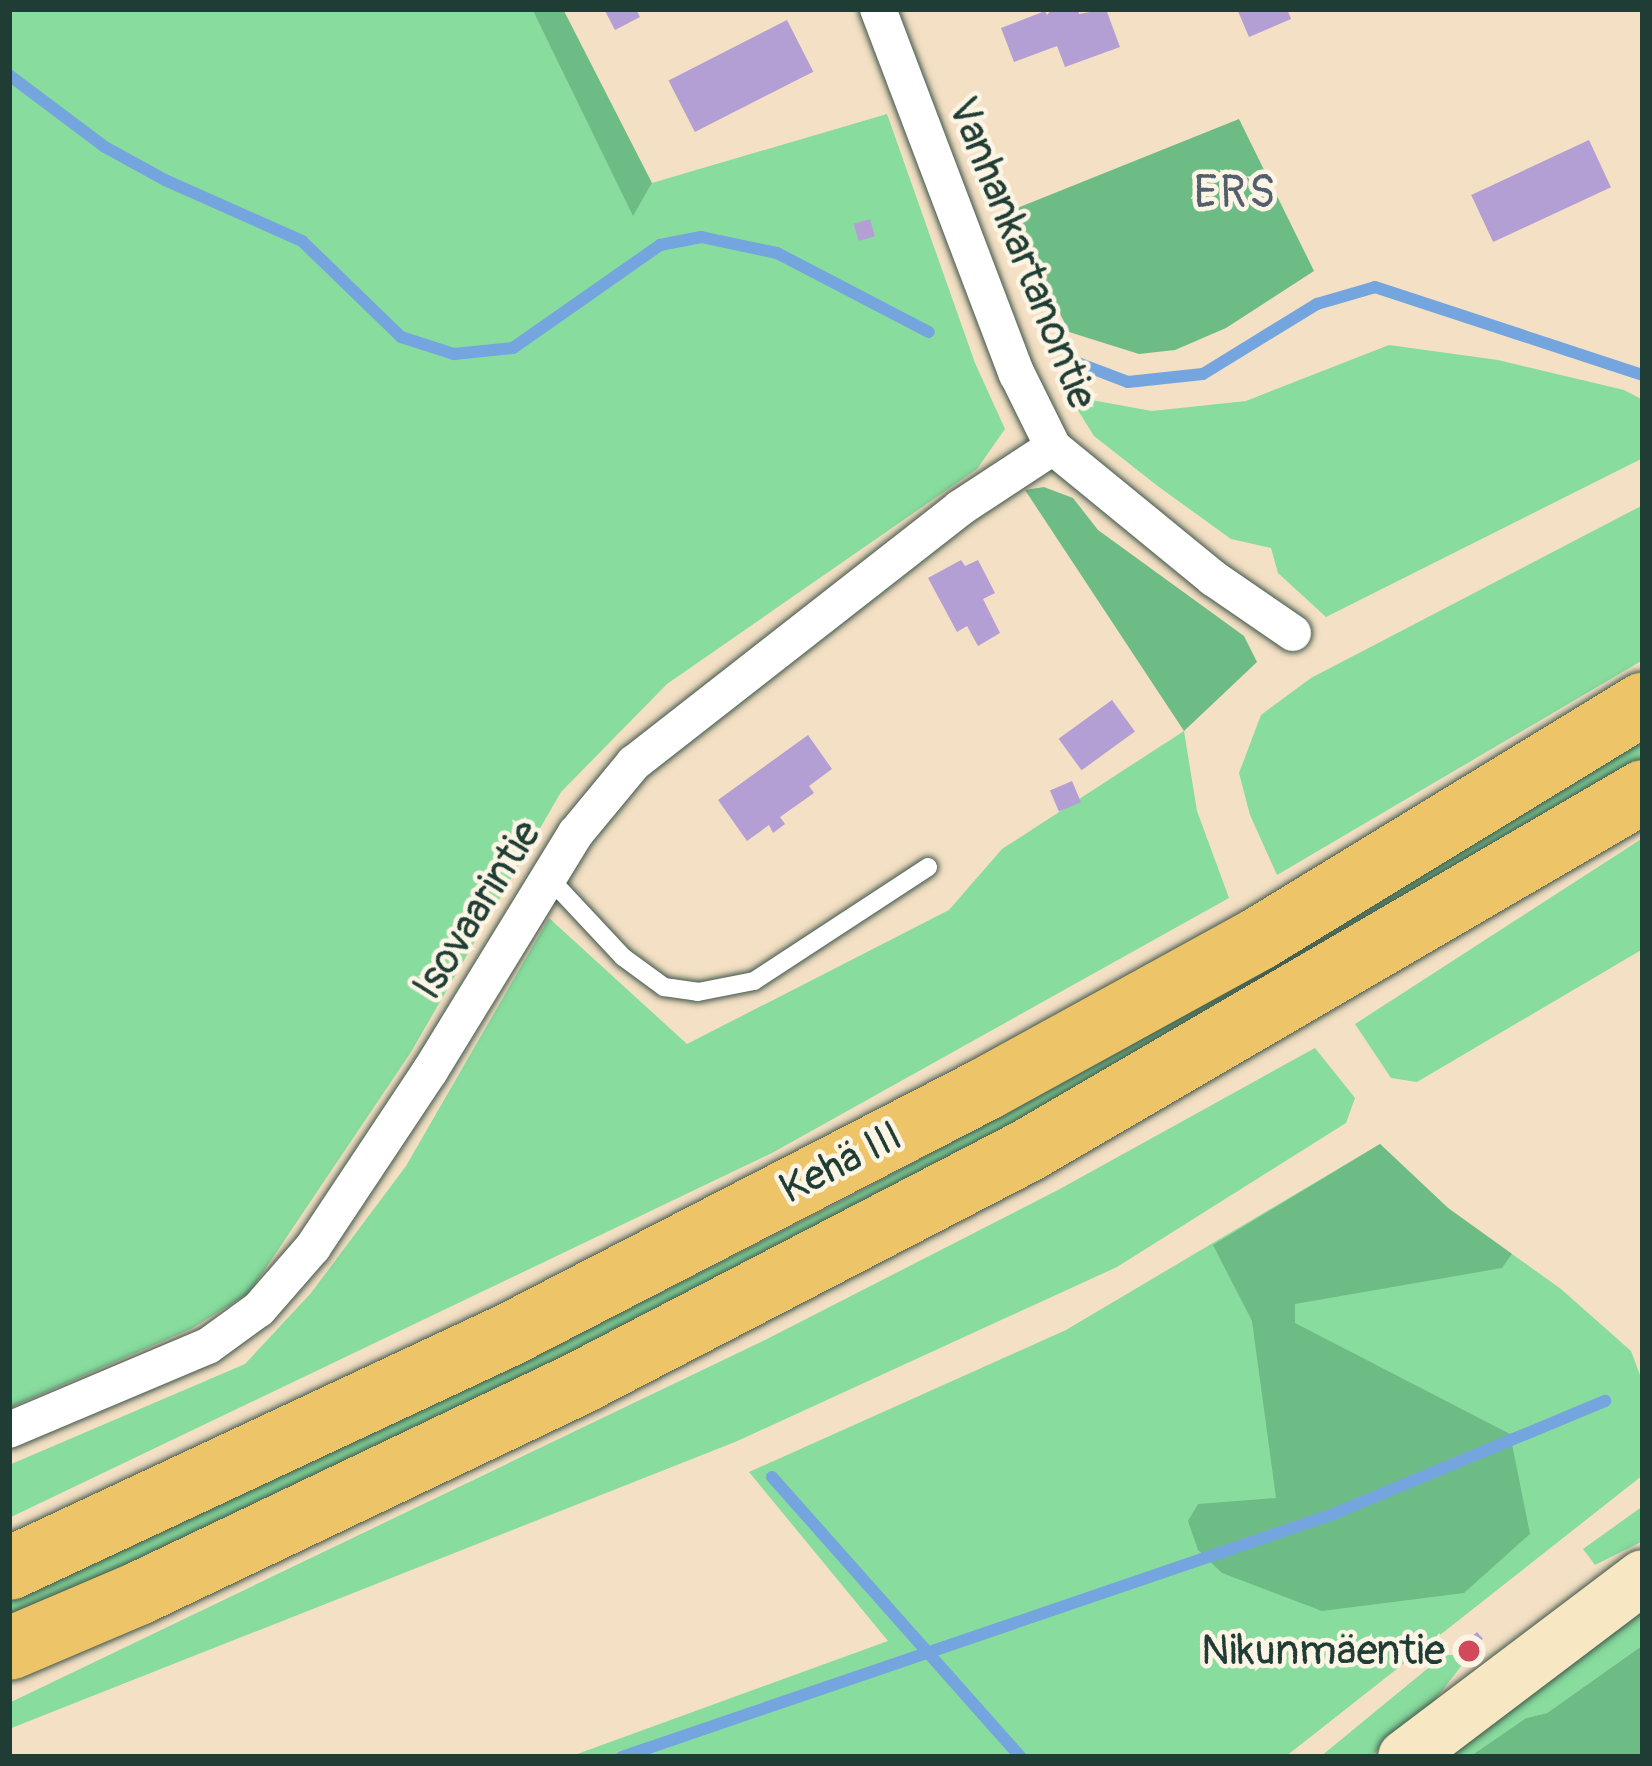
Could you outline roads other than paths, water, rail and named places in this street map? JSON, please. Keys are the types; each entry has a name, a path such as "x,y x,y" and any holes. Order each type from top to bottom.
{"highway":[{"name":"Kehä III","path":"9,1568 508,1334 986,1088 1257,939 1643,703"},
{"name":"Kehä III","path":"9,1648 139,1593 582,1381 1006,1161 1643,791"}],"main road":[{"path":"1405,1757 1643,1577"}],"street":[{"name":"Vanhankartanontie","path":"878,9 1017,374 1053,447 1213,578 1293,633"},
{"name":"Isovaarintie","path":"9,1430 208,1346 260,1309 326,1227 576,833 634,763 960,508 1053,447"}],"lane":[{"path":"550,879 623,958 664,987 698,992 754,981 928,867"}],"waterway":[{"path":"9,75 105,147 165,180 302,241 401,337 454,354 513,348 660,245 701,237 777,253 929,332"},
{"path":"1078,363 1128,382 1203,374 1317,304 1375,287 1643,375"},
{"path":"622,1757 1331,1515 1605,1401"},
{"path":"772,1477 1021,1757"}],"place":[{"name":"Nikunmäentie","path":"1469,1651"}],"district":[{"name":"ERS","path":"1236,194"}]}
